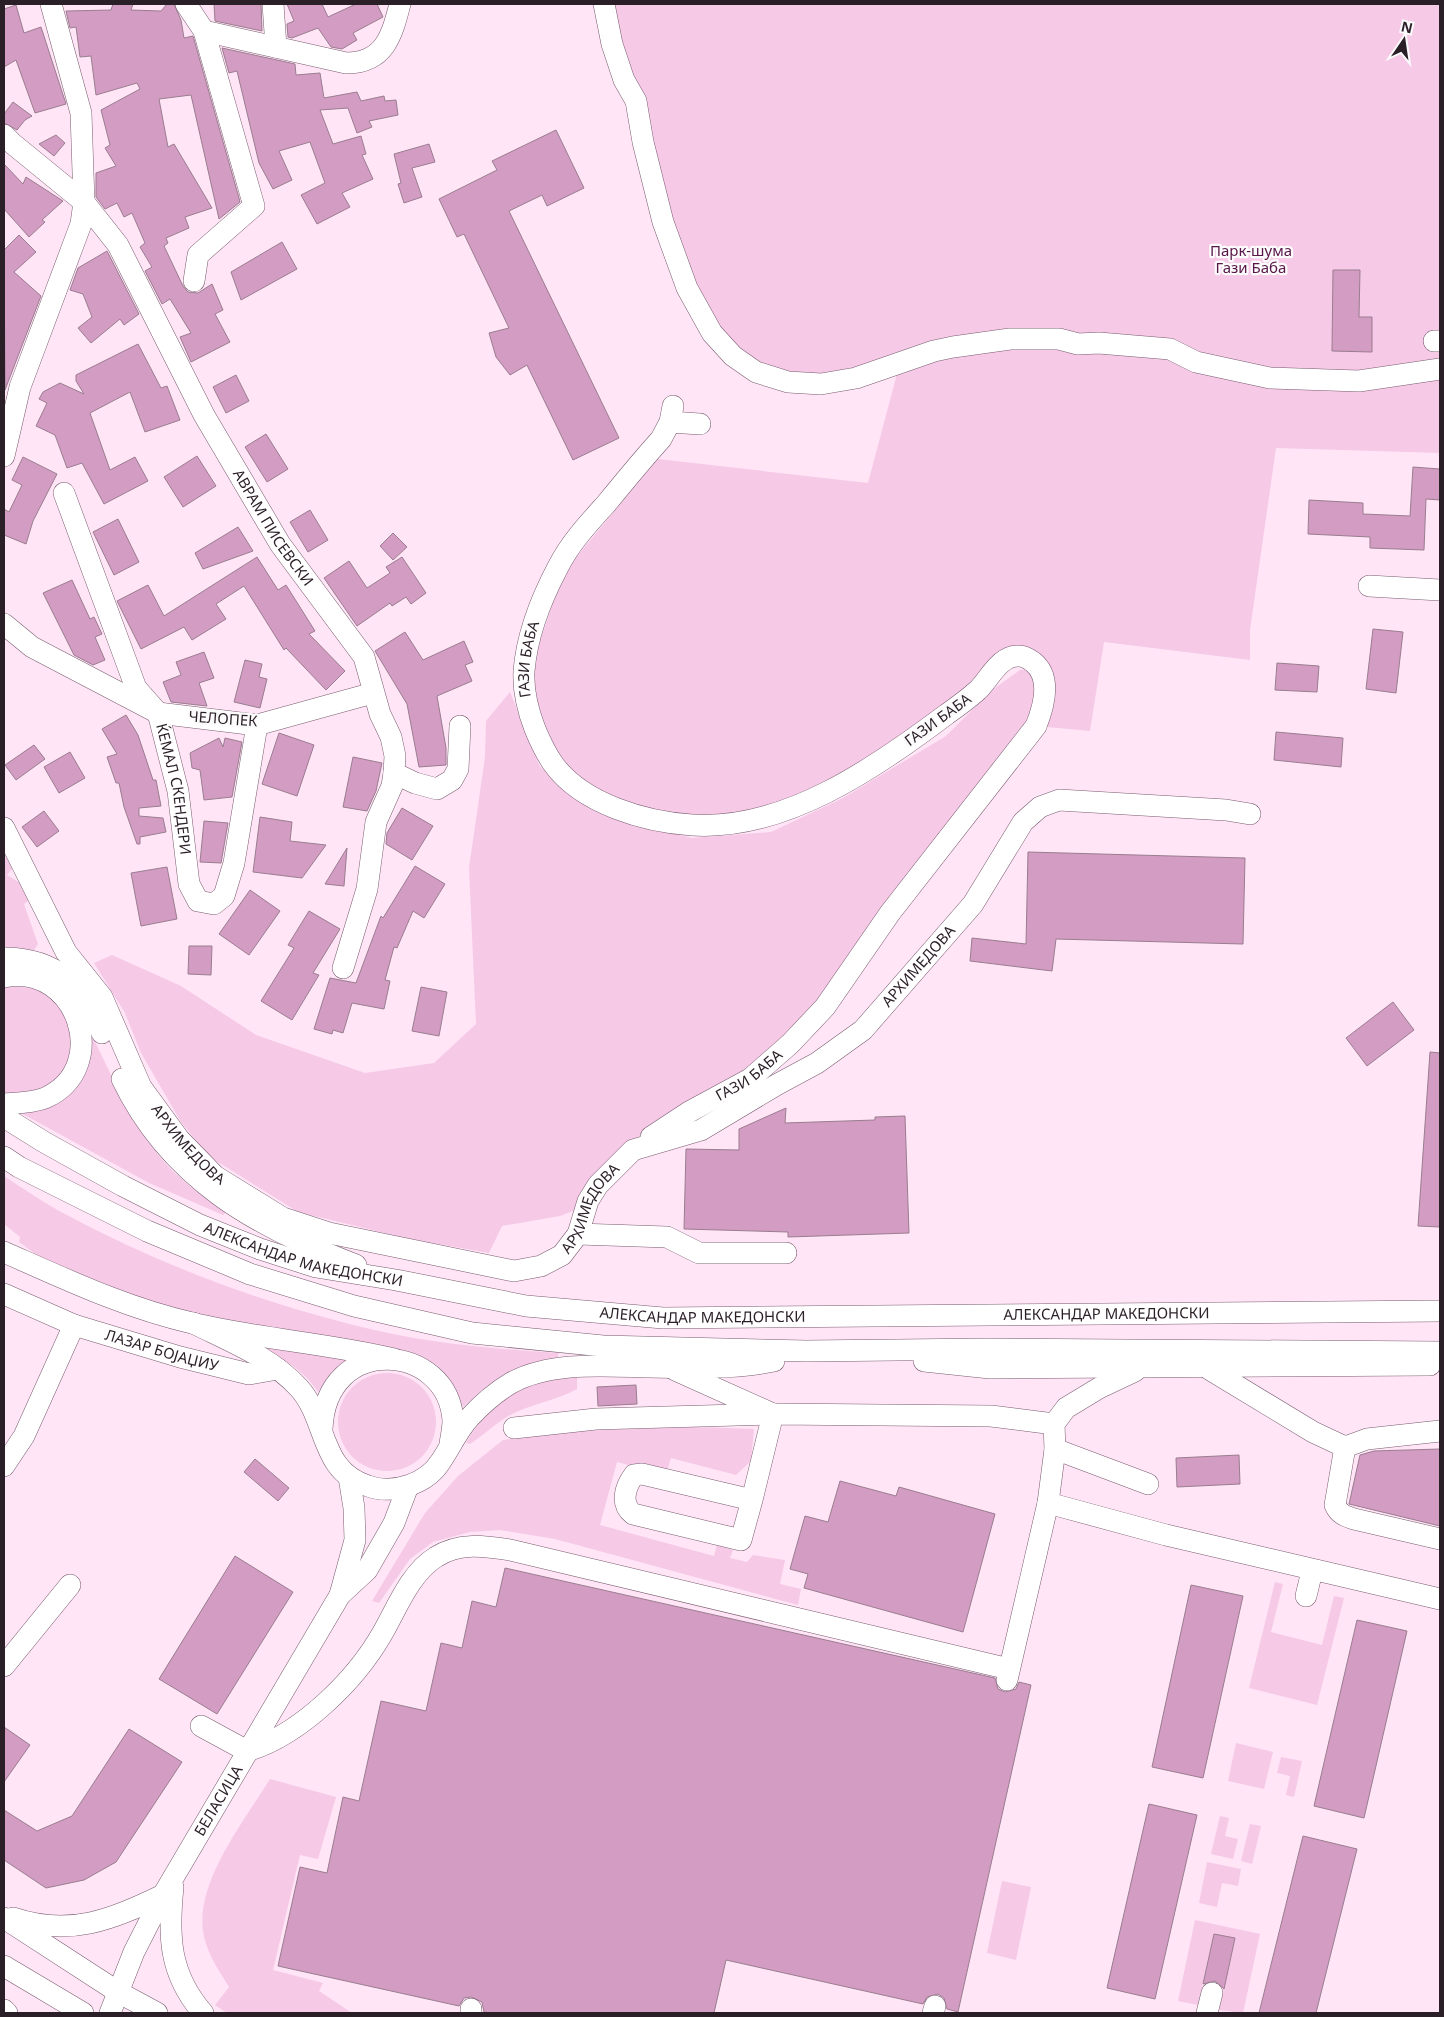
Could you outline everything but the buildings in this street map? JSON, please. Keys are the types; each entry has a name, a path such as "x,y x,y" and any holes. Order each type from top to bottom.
{"street":[{"path":"4,456 20,387 81,224 84,202 81,113 51,4"},
{"path":"186,4 204,31 254,206 198,255 194,281"},
{"path":"273,4 276,47"},
{"path":"204,31 335,62 363,62 381,51 387,44 400,4"},
{"path":"604,4 612,44 624,80 636,101 643,142 663,222 687,288 712,334 733,356 756,372 788,382 828,384 856,378 934,351 1010,339 1059,339 1078,344 1099,343 1170,349 1196,362 1270,378 1359,381 1440,369"},
{"name":"АВРАМ ПИСЕВСКИ","path":"4,135 12,144 84,202 118,245 204,415 280,544 364,657 373,693 391,737 395,756 394,772 392,786 376,822 367,890 343,968"},
{"name":"ГАЗИ БАБА","path":"632,1150 689,1112 750,1078 790,1044 825,1007 890,914 1036,726 1044,698 1044,680 1040,668 1029,659 1019,656 1009,658 993,671 979,689 947,714 857,774 795,808 735,824 690,825 644,817 602,802 585,792 554,765 542,745 527,701 524,678 526,657 544,594 567,552 646,446 661,439 672,414 700,424"},
{"name":"ЌЕМАЛ СКЕНДЕРИ","path":"64,493 136,688 158,713 178,790 189,884 198,901 214,904 224,896 234,863 257,725"},
{"path":"1369,586 1440,590"},
{"name":"ЧЕЛОПЕК","path":"4,624 32,647 158,713 257,725 373,693"},
{"path":"394,772 415,783 437,788 452,780 458,769 460,726"},
{"name":"АРХИМЕДОВА","path":"4,828 66,952 102,997 142,1087 179,1139 215,1176 283,1218 338,1235 514,1271 541,1266 562,1255 578,1234 588,1201 598,1185 632,1150 701,1130 817,1063 863,1030 973,904 1023,822 1040,806 1059,800 1226,810 1250,814"},
{"path":"4,958 35,962 52,968 68,978 79,990 90,1008 130,1095 152,1128 187,1169 210,1190 240,1211 273,1230 396,1280"},
{"path":"4,977 24,975 38,978 51,984 63,995 72,1009 80,1024 82,1039 80,1056 75,1068 58,1090 35,1100 4,1104"},
{"name":"АЛЕКСАНДАР МАКЕДОНСКИ","path":"4,1117 107,1177 200,1225 260,1249 316,1267 396,1280 526,1306 664,1318 1440,1311"},
{"name":"АЛЕКСАНДАР МАКЕДОНСКИ","path":"4,1157 19,1167 147,1231 250,1274 354,1306 472,1333 603,1346 806,1351 1440,1352"},
{"path":"578,1234 667,1237 699,1253 786,1253"},
{"path":"4,1241 44,1269"},
{"path":"4,1252 104,1295 193,1324 238,1346 278,1369 301,1389 322,1429"},
{"name":"ЛАЗАР БОЈАЏИУ","path":"4,1294 74,1325 180,1357 249,1374 278,1369"},
{"path":"193,1324 353,1349 416,1366 435,1379 448,1398 453,1421 450,1444"},
{"path":"4,1466 24,1436 74,1325"},
{"path":"394,1359 362,1364 348,1372 336,1383 327,1397 322,1413 322,1429 326,1448 336,1464 349,1477 368,1486 388,1490 408,1486 426,1477 436,1467 470,1417 494,1395 512,1383 534,1373 564,1368 605,1366 668,1367 762,1363 788,1358 806,1351"},
{"path":"890,1351 923,1360 990,1368 1208,1368 1419,1366 1440,1364"},
{"path":"668,1367 773,1414"},
{"path":"201,1726 247,1751 280,1738 336,1691 360,1665 380,1636 407,1589 424,1566 437,1556 454,1549 479,1545 510,1550 1008,1674 1048,1503 1055,1448 1054,1424 1066,1408 1106,1384 1142,1368"},
{"path":"1208,1368 1313,1432 1345,1447 1368,1439 1440,1431"},
{"path":"514,1428 596,1419 773,1414 991,1416 1054,1424"},
{"path":"752,1500 642,1474 634,1475 628,1482 624,1502 626,1509 633,1514 741,1540 752,1500 773,1414"},
{"path":"1345,1447 1335,1498 1337,1511 1354,1519 1440,1539"},
{"path":"1055,1448 1148,1484"},
{"name":"БЕЛАСИЦА","path":"110,2013 134,1952 168,1886 340,1595 355,1540 354,1508 349,1477"},
{"name":"БЕЛАСИЦА","path":"340,1595 367,1570 394,1522 408,1486"},
{"path":"1048,1503 1166,1536 1440,1599"},
{"path":"1306,1596 1312,1571"},
{"path":"4,1666 70,1585"},
{"path":"4,1913 14,1918 52,1927 78,1926 132,1910 168,1886"},
{"path":"168,1886 169,1924 174,1960 178,1974 203,2013"},
{"path":"4,1918 118,1992 158,2013"},
{"path":"4,1966 83,2013"},
{"path":"1207,2013 1212,1993"},
{"path":"4,2010 7,2013"}],"green space":[{"name":"Парк-шума Гази Баба","path":"604,4 1440,4 1440,453 1276,448 1250,630 1250,660 1104,642 1090,731 1036,726 1044,698 1019,656 857,775 740,821 643,814 556,765 538,724 533,662 563,573 658,459 868,483 898,370 856,378 756,372 687,288"},
{"path":"1028,669 1036,677 1032,720 810,1014 770,1054 679,1115 634,1140 578,1209 560,1216 502,1226 489,1253 405,1238 298,1212 210,1157 181,1122 141,1053 125,1013 94,963 112,955 181,986 256,1035 365,1073 434,1063 476,1024 469,868 485,757 486,721 510,692 540,767 615,819 692,838 771,832 843,798 946,736 992,690 1020,670"},
{"path":"4,854 13,868 7,875 20,883 32,898 24,904 38,944 32,953 4,951"},
{"path":"4,986 23,987 48,994 62,1009 78,1051 55,1085 11,1097 4,1093"},
{"path":"91,1034 123,1098 150,1144 168,1166 183,1180 226,1212 223,1215 149,1183 21,1113 90,1053"},
{"path":"4,1176 49,1205 103,1234 182,1269 264,1299 305,1312 388,1333 451,1344 558,1353 558,1357 506,1374 486,1387 463,1407 446,1375 438,1366 410,1351 323,1342 171,1310 41,1258 19,1242 20,1237 4,1224"},
{"path":"259,1346 348,1359 332,1371 318,1392 299,1371"},
{"path":"387,1373 397,1374 414,1381 428,1395 435,1412 435,1432 428,1449 414,1463 397,1470 387,1471 377,1470 360,1463 346,1449 339,1432 338,1422 339,1412 346,1395 360,1381 377,1374"},
{"path":"577,1376 577,1389 513,1413 470,1444 466,1443 487,1414 512,1394 542,1382"},
{"path":"695,1427 754,1429 751,1461 736,1475 671,1458 666,1475 617,1462 600,1525 714,1556 717,1545 733,1550 730,1558 747,1562 753,1555 785,1560 780,1584 801,1589 798,1605 555,1539 500,1530 470,1532 433,1542 410,1559 379,1603 372,1601 425,1513 458,1476 503,1440 573,1431"},
{"path":"1275,1582 1283,1584 1271,1632 1322,1645 1334,1596 1344,1598 1317,1705 1249,1688"},
{"path":"1236,1743 1273,1752 1264,1789 1228,1781"},
{"path":"1281,1757 1302,1761 1294,1797 1286,1795 1290,1776 1277,1773"},
{"path":"270,1779 336,1797 318,1859 300,1855 273,1970 323,1983 319,1991 352,2013 227,2013 215,2005 229,1987 213,1960 203,1931 203,1912 207,1892 215,1872 236,1832"},
{"path":"1220,1816 1229,1818 1225,1836 1238,1839 1233,1859 1211,1854"},
{"path":"1250,1824 1261,1826 1252,1864 1241,1861"},
{"path":"1207,1862 1241,1869 1238,1886 1222,1883 1217,1907 1199,1903"},
{"path":"1002,1881 1031,1887 1016,1960 987,1953"},
{"path":"1195,1920 1260,1934 1243,2013 1219,2010 1235,1938 1214,1934 1198,2005 1178,2001"}]}
